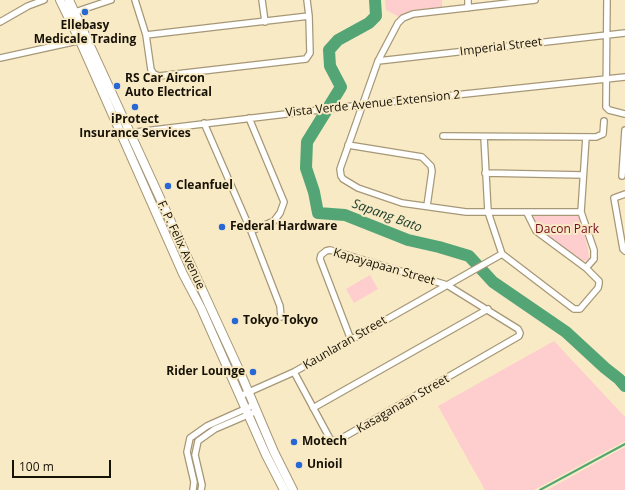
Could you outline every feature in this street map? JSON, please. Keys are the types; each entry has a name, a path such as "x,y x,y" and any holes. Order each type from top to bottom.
{"main road":[{"name":"F. P. Felix Avenue","path":"60,0 70,13 84,40 103,84 121,135 183,274 204,314 247,412 284,490"},
{"name":"F. P. Felix Avenue","path":"69,0 70,13"},
{"name":"F. P. Felix Avenue","path":"103,84 130,133 249,392 280,465 293,490"}],"street":[{"path":"0,22 28,6 44,0"},
{"path":"70,13 111,0"},
{"path":"135,0 146,36 151,70 154,74 159,76 303,60 308,58 310,53 310,16 307,0"},
{"path":"262,0 265,22"},
{"path":"468,0 468,8"},
{"path":"535,0 515,1 413,14 403,18 398,23 378,61 361,105 340,169 341,176 343,179 358,188 402,203 466,212 581,212"},
{"path":"607,0 606,107 609,110 625,114"},
{"path":"146,36 310,16"},
{"name":"Imperial Street","path":"378,61 625,33"},
{"path":"0,58 84,40"},
{"name":"Vista Verde Avenue Extension 2","path":"121,135 204,123 334,108 625,77"},
{"path":"248,118 284,202 280,213 274,221 251,231"},
{"path":"443,136 586,137 603,134 604,121"},
{"path":"204,123 251,231 280,306 281,318"},
{"path":"622,176 625,130"},
{"path":"484,137 488,212 502,254 574,308 580,309 598,288 599,281 586,268 536,231 528,213"},
{"path":"586,137 581,212 594,250 594,258 586,268"},
{"path":"348,145 422,157 430,166 432,171 427,206"},
{"path":"486,173 583,174"},
{"path":"625,194 614,198 623,249 625,251"},
{"path":"619,225 625,223"},
{"name":"Kapayapaan Street","path":"351,340 320,259 321,255 326,251 330,250 447,285 518,329 520,331 519,336"},
{"name":"Kaunlaran Street","path":"240,396 294,372 502,254"},
{"path":"313,408 488,309"},
{"name":"Kasaganaan Street","path":"294,372 329,437 331,440 337,441 519,336"},
{"path":"201,490 202,485 195,455 198,441 215,429 256,408"},
{"path":"193,490 194,482 187,452 190,438 207,426 247,412"}],"green space":[{"path":"385,0 442,0 442,10 406,14 401,18 386,10"},
{"name":"Dacon Park","path":"579,213 588,249 589,260 582,261 540,231 531,215"},
{"path":"370,275 378,289 354,303 346,289"},
{"path":"554,341 625,417 625,441 534,490 485,490 438,406"},
{"path":"625,447 625,490 547,490"}],"waterway":[{"name":"Sapang Bato","path":"375,0 376,16 369,23 338,40 329,50 330,66 341,87 307,142 306,168 314,192 318,213 345,215 408,240 469,256 493,282 566,332 625,386"},
{"path":"540,490 625,444"}],"place":[{"name":"Ellebasy Medicale Trading","path":"85,12"},
{"name":"RS Car Aircon Auto Electrical","path":"117,86"},
{"name":"iProtect Insurance Services","path":"135,107"},
{"name":"Cleanfuel","path":"168,186"},
{"name":"Federal Hardware","path":"222,227"},
{"name":"Tokyo Tokyo","path":"235,321"},
{"name":"Rider Lounge","path":"253,372"},
{"name":"Motech","path":"294,442"},
{"name":"Unioil","path":"299,465"}]}
